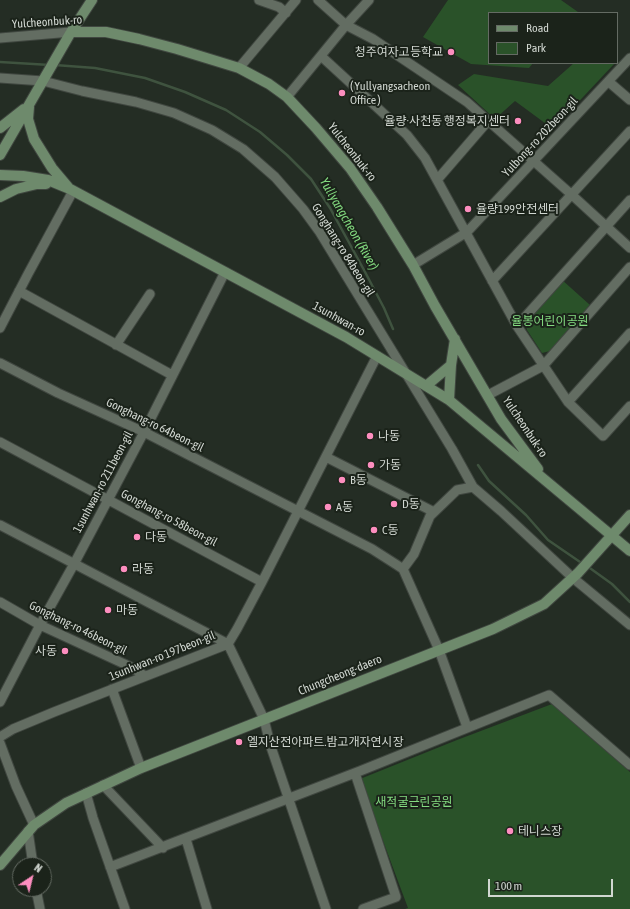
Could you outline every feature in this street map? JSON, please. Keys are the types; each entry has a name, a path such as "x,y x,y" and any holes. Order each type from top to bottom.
{"street":[{"path":"0,155 65,42 92,0"},
{"path":"259,0 279,7 286,13"},
{"path":"239,68 296,0"},
{"path":"318,0 346,25 373,39 467,102 630,248"},
{"path":"287,97 346,25 369,0"},
{"name":"Yulcheonbuk-ro","path":"0,38 71,32 106,32 139,39 239,68 270,84 287,97 350,168 377,207 413,265 501,419 549,484"},
{"path":"321,56 407,135 425,158 467,232 517,326 568,402 603,436 630,406"},
{"name":"Yulbong-ro 202beon-gil","path":"413,265 467,232 630,58"},
{"name":"Gonghang-ro 84beon-gil","path":"0,78 44,78 82,91 136,102 174,113 212,130 243,149 275,177 303,209 319,231 452,449 473,487"},
{"path":"608,82 630,100"},
{"path":"0,128 29,106"},
{"path":"29,106 28,119 34,139 52,168 71,190"},
{"path":"437,180 488,120"},
{"path":"492,281 630,131"},
{"name":"1sunhwan-ro","path":"0,175 23,176 48,180 71,190 346,337 449,400 549,484 613,535 630,551"},
{"path":"0,197 16,189 37,184 48,184 71,190"},
{"path":"0,328 71,190"},
{"path":"517,326 630,200"},
{"path":"488,395 543,366 630,267"},
{"name":"1sunhwan-ro 211beon-gil","path":"0,702 144,432 225,272"},
{"path":"19,291 172,375"},
{"path":"116,345 150,294"},
{"path":"568,402 630,333"},
{"path":"449,400 451,365 455,339"},
{"name":"1sunhwan-ro 197beon-gil","path":"0,737 13,729 228,644 262,582 377,356"},
{"name":"Gonghang-ro 64beon-gil","path":"0,363 58,394 144,432 372,549 403,569"},
{"path":"426,386 451,365"},
{"name":"Gonghang-ro 58beon-gil","path":"0,442 262,582"},
{"path":"326,457 434,512"},
{"path":"467,727 439,650 403,569 414,554 430,516 457,490 473,487 630,626"},
{"path":"613,535 630,515"},
{"path":"0,525 228,644 264,719 270,744 326,909"},
{"name":"Chungcheong-daero","path":"1,862 31,828 66,802 141,768 493,629 544,604 575,576 613,535"},
{"name":"Gonghang-ro 46beon-gil","path":"0,602 40,625 130,667 145,676"},
{"path":"112,689 141,768"},
{"path":"110,867 240,818 549,695 630,765"},
{"path":"0,744 31,828 33,857"},
{"path":"355,772 396,897 364,909"},
{"path":"103,785 163,848"},
{"path":"86,793 125,909"},
{"path":"186,839 207,909"},
{"path":"38,897 40,909"}],"green space":[{"path":"448,0 561,0 578,12 488,12 488,64 532,64 529,68 471,64 423,37"},
{"path":"573,64 614,64 553,129 515,101 495,119 458,85 474,74 548,86"},
{"name":"율봉어린이공원","path":"561,279 590,305 550,351 542,353 527,330 525,320"},
{"name":"새적굴근린공원","path":"552,704 630,772 630,909 405,909 408,908 360,779"}],"waterway":[{"name":"Yullyangcheon (River)","path":"0,62 50,65"},
{"name":"Yullyangcheon (River)","path":"55,65 95,68 145,78 185,92 226,110 260,132 287,155 311,179 330,208 364,270 393,329"},
{"name":"Yullyangcheon (River)","path":"478,465 489,481 526,515 548,540 583,564"},
{"name":"Yullyangcheon (River)","path":"587,566 612,584 630,602"}],"place":[{"name":"청주여자고등학교","path":"451,52"},
{"name":"( Yullyangsacheon Office )","path":"342,93"},
{"name":"율량·사천동 행정복지센터","path":"518,121"},
{"name":"율량199안전센터","path":"468,209"},
{"name":"나동","path":"370,436"},
{"name":"가동","path":"371,465"},
{"name":"B동","path":"342,480"},
{"name":"D동","path":"394,504"},
{"name":"A동","path":"328,507"},
{"name":"C동","path":"374,530"},
{"name":"다동","path":"137,537"},
{"name":"라동","path":"124,569"},
{"name":"마동","path":"108,610"},
{"name":"사동","path":"65,651"},
{"name":"엘지산전아파트.밤고개자연시장","path":"239,742"},
{"name":"테니스장","path":"510,831"}]}
